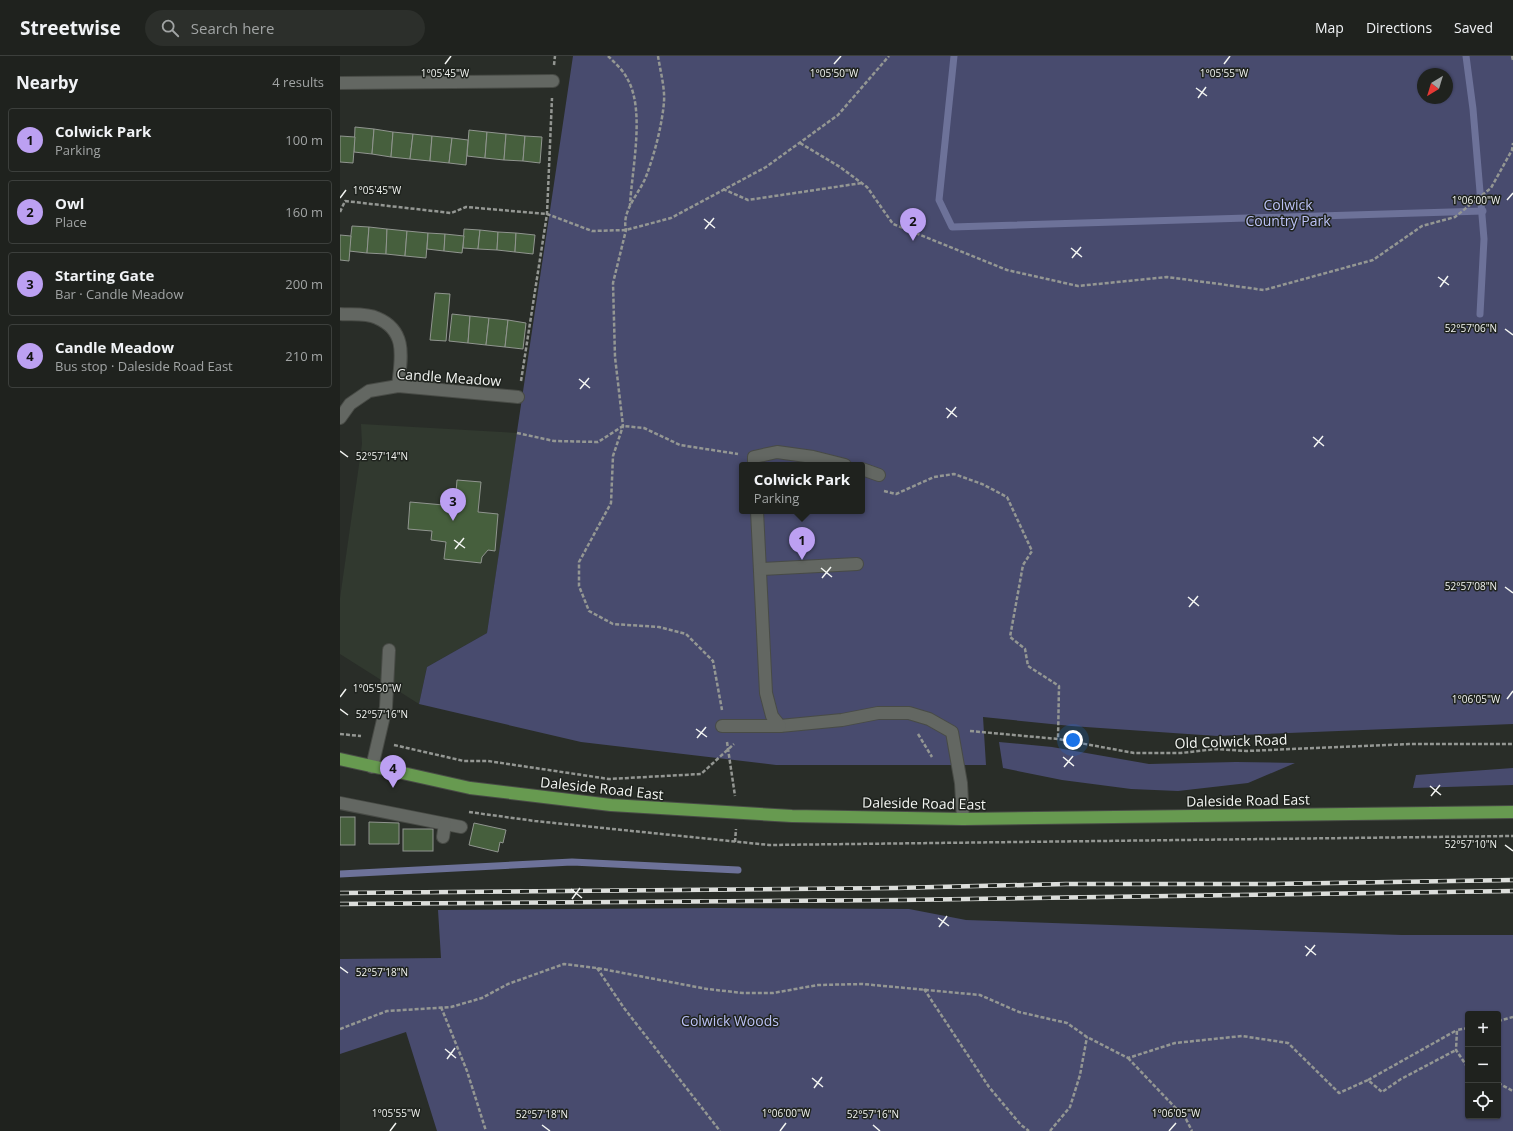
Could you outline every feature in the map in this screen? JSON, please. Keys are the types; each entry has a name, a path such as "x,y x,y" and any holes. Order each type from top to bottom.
{"main road":[{"name":"Daleside Road East","path":"340,760 470,788 611,805 792,816 963,819 1513,812"}],"street":[{"path":"340,83 553,81"},
{"path":"340,314 377,317 391,326 398,334 401,346 398,386"},
{"name":"Candle Meadow","path":"340,418 350,404 369,391 398,386 518,398"},
{"path":"754,461 777,452 813,457 833,462"},
{"path":"865,471 879,475"},
{"path":"757,514 766,693 772,716 780,726"},
{"path":"760,569 857,564"},
{"path":"372,767 386,707 389,650"},
{"path":"722,726 780,726 842,720 878,713 909,713 929,719 952,732 961,783 963,819"},
{"path":"340,803 461,827"},
{"path":"443,837 445,824"}],"path":[{"path":"518,398 547,214 555,56"},
{"path":"608,56 628,79 636,106 635,150 630,206"},
{"path":"658,56 664,101 657,140 647,175 630,206 624,224 626,230 613,283 615,357 623,426 613,456 611,503 579,562 579,586 589,611 613,624 659,627 686,634 713,661 722,706 722,726 729,749"},
{"path":"340,212 345,201 451,212 466,207 547,214 592,231 626,230 671,218 766,167 838,115 889,56"},
{"path":"1512,56 1513,60"},
{"path":"800,143 840,167 867,187 893,224 1007,270 1078,286 1167,277 1264,290 1373,260 1422,226 1455,217 1491,188 1512,150 1513,143"},
{"path":"723,189 748,200 862,183"},
{"path":"517,434 554,441 598,442 623,426 644,428 680,445 754,461"},
{"path":"882,491 896,494 934,476 954,474 982,484 1007,497 1032,551 1023,565 1010,637 1025,649 1028,666 1059,686 1058,739"},
{"path":"915,730 932,757"},
{"name":"Old Colwick Road","path":"952,732 979,731 1058,739 1134,753 1181,752 1216,749 1253,751 1409,744 1513,744"},
{"path":"340,734 379,737 392,744 464,761 488,761 610,779 701,774 738,741"},
{"path":"340,1029 387,1011 452,1007 482,998 508,984 564,964 597,968 707,989 743,993 772,993 818,985 863,984 980,995 1019,1012 1067,1023 1087,1037 1128,1058 1186,1119 1192,1131"},
{"path":"597,968 624,1008 720,1131"},
{"path":"924,989 989,1087 1021,1125 1029,1131"},
{"path":"441,1007 467,1071 486,1131"},
{"path":"1501,1020 1513,1017"},
{"path":"1128,1058 1174,1043 1242,1036 1288,1043 1339,1093 1368,1080 1457,1030 1465,1029"},
{"path":"1457,1030 1456,1050 1465,1064"},
{"path":"1050,1131 1070,1107 1080,1075 1087,1037"},
{"path":"1368,1080 1382,1092 1401,1079 1456,1050"},
{"path":"1501,1085 1513,1091"}],"shaded area":[{"path":"361,424 517,433 487,633 427,667 419,704 340,654 340,598 362,444"}],"green space":[{"name":"Colwick Country Park","path":"573,56 1513,56 1513,724 1217,736 1071,726 983,717 986,765 776,765 581,742 419,704 427,667 487,633"},
{"path":"999,742 1052,747 1149,764 1236,762 1295,763 1248,783 1178,791 1131,789 1062,780 1003,768"},
{"path":"1513,768 1513,785 1413,788 1416,775"},
{"name":"Colwick Woods","path":"715,908 909,909 966,920 1402,935 1513,935 1513,1131 437,1131 406,1032 340,1054 340,959 441,958 438,910"}],"building":[{"path":"355,127 374,129 372,154 354,152"},
{"path":"374,129 393,132 391,157 372,154"},
{"path":"469,130 487,132 485,158 467,156"},
{"path":"393,132 413,134 410,159 391,157"},
{"path":"487,132 506,134 504,160 485,158"},
{"path":"413,134 432,136 430,161 410,159"},
{"path":"506,134 525,136 523,161 504,160"},
{"path":"340,136 355,137 353,163 340,162"},
{"path":"432,136 452,138 449,163 430,161"},
{"path":"525,136 542,137 540,163 523,161"},
{"path":"452,138 468,140 466,165 449,163"},
{"path":"352,226 369,227 367,253 349,251"},
{"path":"369,227 387,229 386,254 367,253"},
{"path":"387,229 407,231 405,256 386,254"},
{"path":"464,229 480,230 478,249 463,248"},
{"path":"480,230 498,232 497,250 478,249"},
{"path":"407,231 428,233 426,258 405,256"},
{"path":"498,232 516,233 515,252 497,250"},
{"path":"428,233 445,234 444,251 427,249"},
{"path":"516,233 535,235 533,254 515,252"},
{"path":"445,234 464,236 462,253 444,251"},
{"path":"340,235 351,236 349,261 340,260"},
{"path":"435,293 450,294 446,341 430,340"},
{"path":"452,314 470,316 468,343 449,341"},
{"path":"470,316 489,318 486,345 468,343"},
{"path":"489,318 508,320 505,347 486,345"},
{"path":"508,320 526,323 523,349 505,347"},
{"path":"457,480 481,482 478,512 498,514 495,551 488,550 482,557 481,563 444,559 446,542 431,540 432,531 408,529 410,502 455,506"},
{"path":"340,817 355,817 355,845 340,845"},
{"path":"369,822 399,823 399,844 369,844"},
{"path":"474,823 506,830 503,843 500,842 498,852 469,845"},
{"path":"403,829 433,829 433,851 403,851"}],"waterway":[{"path":"954,56 939,200 952,227 1483,211"},
{"path":"1466,56 1473,109 1484,239 1480,314"},
{"path":"340,874 572,862 738,870"}],"railway":[{"path":"340,893 895,888 1066,884 1270,884 1513,880"},
{"path":"340,904 902,900 1513,891"}],"place":[{"name":"Owl","path":"913,241"},
{"name":"Starting Gate","path":"453,521"},
{"name":"Colwick Park","path":"802,560"},
{"name":"Candle Meadow","path":"393,788"}]}
